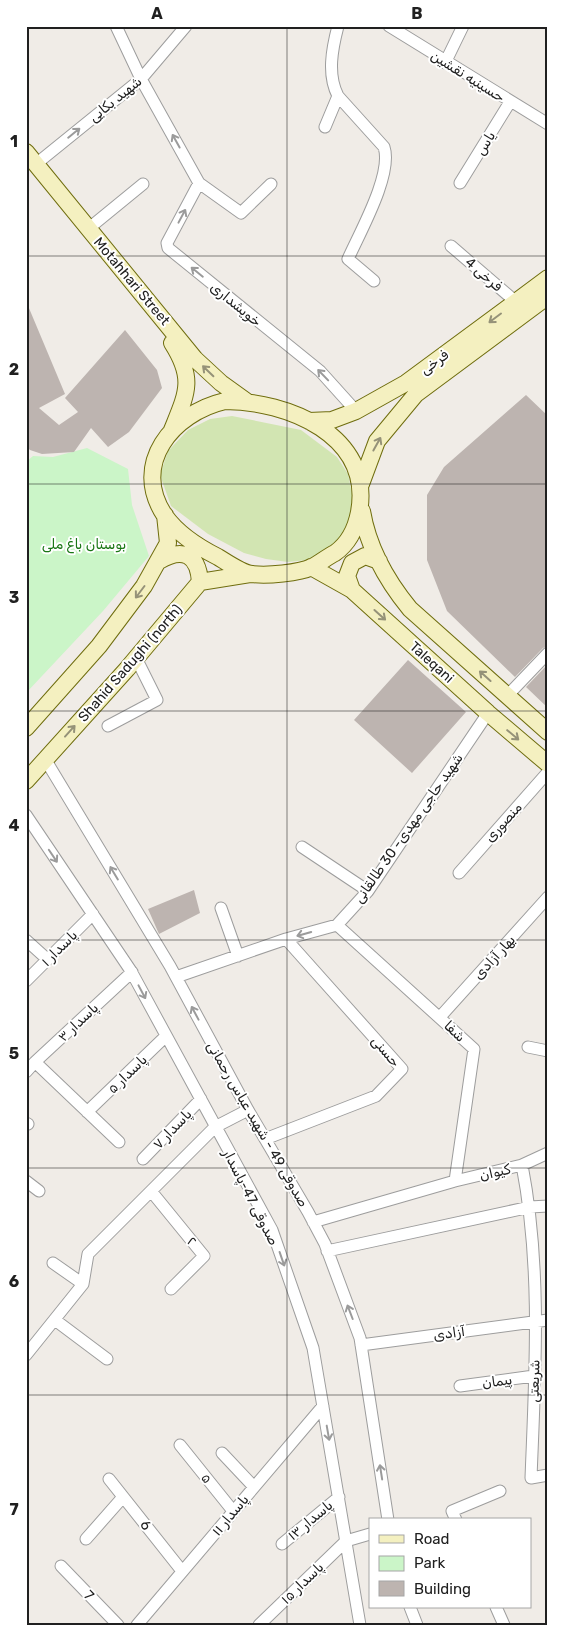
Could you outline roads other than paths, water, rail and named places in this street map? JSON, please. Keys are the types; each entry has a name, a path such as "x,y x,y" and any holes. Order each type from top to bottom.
{"main road":[{"name":"Motahhari Street","path":"29,161 196,359 221,383 246,401"},
{"name":"Motahhari Street","path":"29,161 184,361 188,384 171,433"},
{"name":"فرخی","path":"309,421 332,420 356,411 406,383 548,278"},
{"name":"فرخی","path":"360,495 377,441 416,394 548,296"},
{"path":"26,728 99,646 144,586 168,542 165,516 156,496 151,473 159,446 179,424 204,406 224,401 246,401"},
{"name":"Taleqani","path":"246,401 275,408 309,421 333,435 346,449 357,469 365,530 395,591 410,609 548,732"},
{"path":"159,561 172,553 188,555 199,566 200,582 311,567 341,548 356,528 360,495"},
{"path":"165,516 180,532 207,552 250,574"},
{"path":"352,590 347,576 352,563 365,556 379,560"},
{"name":"Taleqani","path":"311,567 352,590 488,713 548,764"},
{"name":"Shahid Sadughi (north)","path":"26,781 136,658 200,582"}],"street":[{"path":"116,26 141,79 199,184 241,213 271,184"},
{"name":"شهید بکایی","path":"29,161 141,79 186,26"},
{"path":"338,26 331,62 334,88 338,96 384,147 387,155 384,177 348,259 374,281"},
{"name":"حسینیه نقشین","path":"389,26 446,63 548,124"},
{"path":"446,63 463,26"},
{"path":"324,127 338,96"},
{"name":"یاس","path":"460,183 510,102"},
{"path":"88,229 143,184"},
{"name":"خویشداری","path":"199,184 167,243 168,248 320,371 356,411"},
{"name":"فرخی 4","path":"451,246 516,302"},
{"path":"507,696 548,653"},
{"path":"108,726 157,700 136,658"},
{"name":"شهید حاجی مهدی- 30 طالقانی","path":"337,925 368,891 488,713"},
{"name":"صدوقی 49 - شهید عباس رحمانی","path":"45,759 176,977 248,1110 313,1222 327,1251 361,1345 388,1518"},
{"name":"منصوری","path":"459,873 548,772"},
{"name":"صدوقی 47-پاسدار","path":"26,815 132,972 272,1230 313,1348 339,1497 351,1539 360,1625"},
{"path":"302,847 368,891"},
{"name":"بهار آزادی","path":"440,1017 548,897"},
{"path":"221,908 238,956"},
{"name":"پاسدار ۱","path":"26,981 93,914"},
{"path":"176,977 286,939 337,925"},
{"name":"شفا","path":"337,925 474,1049 454,1181"},
{"name":"حسنی","path":"265,1139 376,1096 402,1069 286,939"},
{"path":"26,940 47,959"},
{"name":"پاسدار ۳","path":"26,1072 132,972"},
{"name":"پاسدار ۵","path":"87,1112 166,1036"},
{"path":"528,1047 548,1051"},
{"path":"35,1062 119,1142"},
{"name":"پاسدار ۷","path":"144,1159 200,1099"},
{"path":"26,1355 83,1284 88,1254 215,1127 248,1110"},
{"path":"522,1165 548,1153"},
{"name":"کیوان","path":"313,1222 454,1181 522,1165 530,1207"},
{"path":"26,1181 39,1191"},
{"name":"۲","path":"151,1191 204,1256 171,1288"},
{"path":"327,1251 530,1207 548,1206"},
{"name":"شریعتی","path":"530,1207 542,1321 534,1376 531,1478 548,1474"},
{"path":"53,1263 83,1284"},
{"path":"55,1320 108,1359"},
{"name":"آزادی","path":"361,1345 542,1321"},
{"name":"پیمان","path":"460,1386 534,1376"},
{"name":"پاسدار ۱۱","path":"137,1625 323,1406"},
{"name":"۵","path":"180,1446 233,1511"},
{"path":"222,1453 254,1487"},
{"name":"6","path":"109,1480 182,1571"},
{"path":"455,1518 452,1511 500,1491"},
{"path":"86,1539 123,1497"},
{"name":"پاسدار ۱۳","path":"282,1544 339,1497"},
{"path":"351,1539 369,1534"},
{"name":"پاسدار ۱۵","path":"259,1625 351,1539"},
{"name":"7","path":"61,1566 118,1625"},
{"path":"410,1608 416,1625"},
{"path":"496,1608 504,1625"}],"park label":[{"name":"بوستان باغ ملی","path":"84,544"}]}
